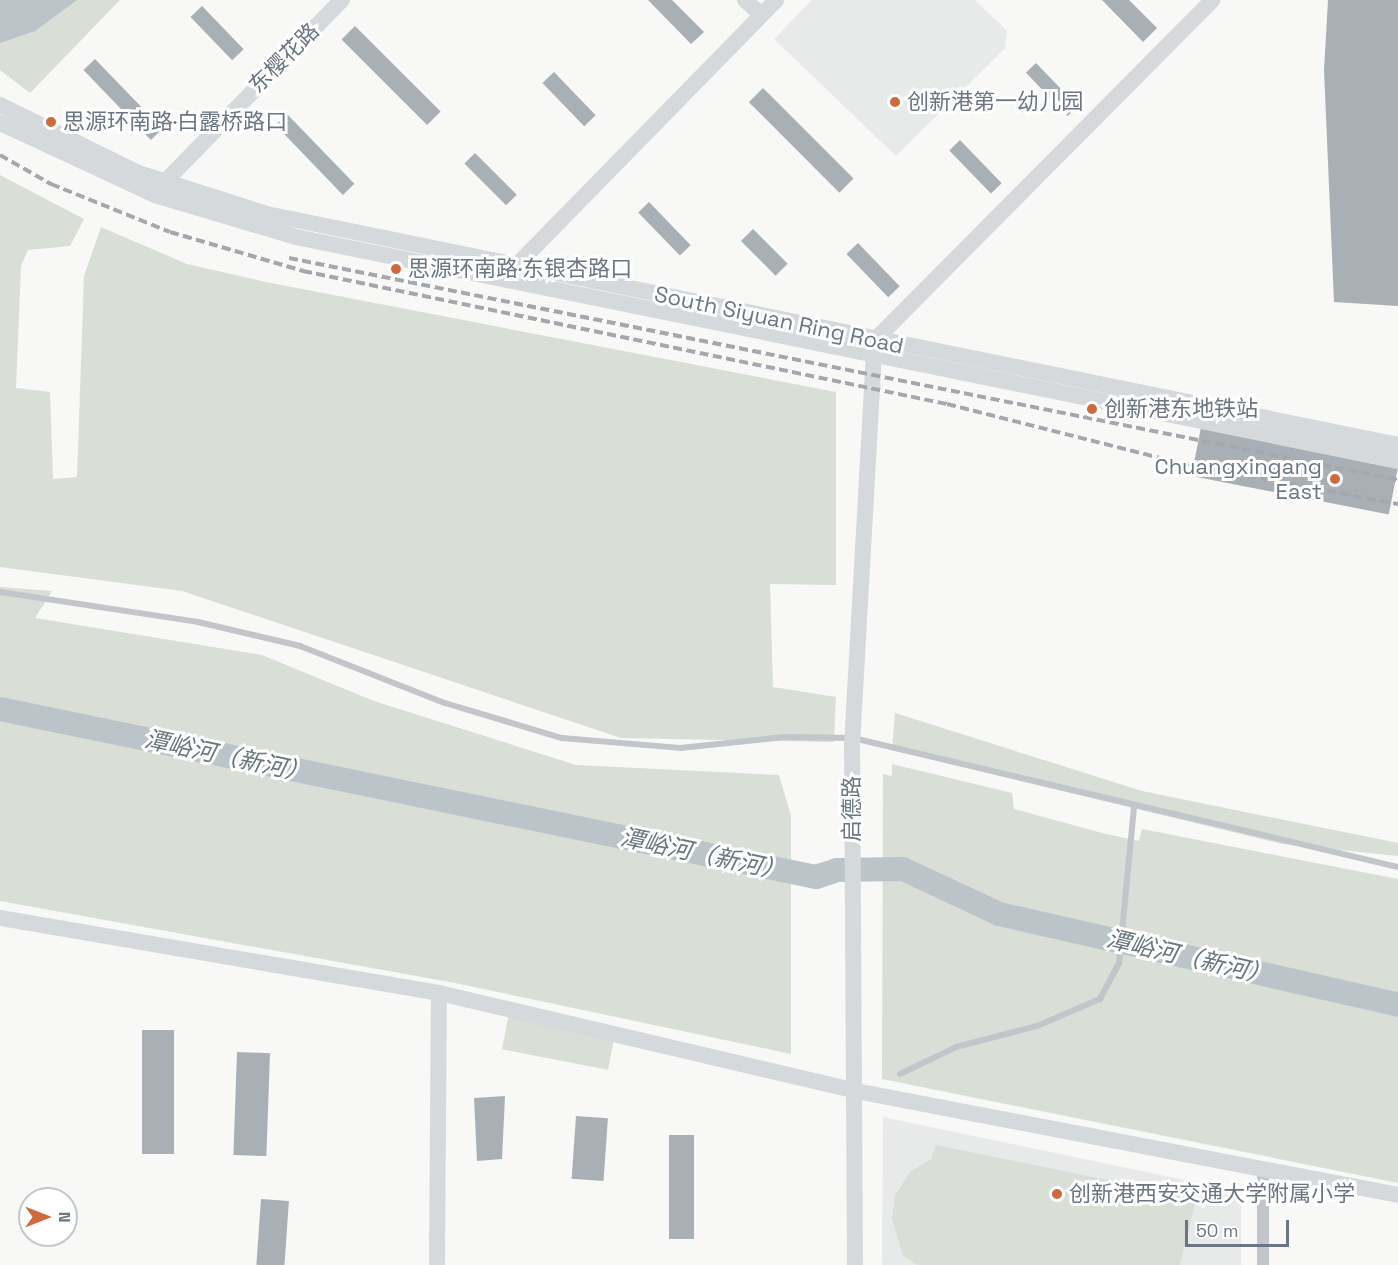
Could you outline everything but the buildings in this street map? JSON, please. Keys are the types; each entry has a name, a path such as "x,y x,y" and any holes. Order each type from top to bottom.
{"street":[{"name":"东樱花路","path":"157,188 342,0"},
{"path":"745,0 761,15"},
{"path":"511,272 776,0"},
{"path":"873,347 1213,0"},
{"name":"South Siyuan Ring Road","path":"0,105 157,188"},
{"name":"South Siyuan Ring Road","path":"0,123 157,188 296,237 511,272 873,347 1398,461"},
{"name":"South Siyuan Ring Road","path":"873,347 1398,445"},
{"name":"启德路","path":"855,1265 856,1091 852,1064 852,742 873,347"},
{"path":"0,918 439,993 856,1091 1263,1173 1398,1196"},
{"path":"437,1265 439,993"},
{"path":"1263,1173 1263,1265"}],"lane":[{"path":"0,592 198,622 300,646 445,704 562,738 680,748 784,737 852,742 1398,867"},
{"path":"900,1074 956,1047 1037,1026 1100,999 1119,963 1134,807"}],"shaded area":[{"path":"0,0 120,0 30,93 0,70"},
{"path":"0,0 77,0 35,31 0,43"},
{"name":"创新港第一幼儿园","path":"812,0 975,0 1007,31 1005,48 896,156 774,39"},
{"path":"0,175 84,219 70,246 28,250 21,266 16,388 50,392 53,479 77,477 84,276 101,227 187,264 266,282 836,392 836,585 770,584 773,687 836,697 834,742 621,738 182,591 0,567"},
{"path":"0,587 52,591 35,618 262,655 374,701 576,765 779,775 791,816 791,1054 455,983 0,901"},
{"path":"895,713 1142,791 1398,843 1398,856 1282,844 892,750"},
{"path":"892,764 1012,793 1014,809 1106,834 1139,841 1142,829 1398,879 1398,1183 882,1079 883,774 892,776"},
{"path":"510,1008 616,1029 608,1070 502,1049"},
{"name":"创新港西安交通大学附属小学","path":"883,1117 1223,1188 1241,1201 1241,1265 882,1265"},
{"name":"创新港西安交通大学附属小学","path":"936,1145 1191,1197 1195,1204 1180,1265 918,1265 903,1256 892,1219 895,1195 910,1172 931,1159"}],"waterway":[{"name":"潭峪河（新河）","path":"0,709 816,877 837,870 903,869 999,914 1398,1005"}],"railway":[{"path":"0,155 51,184 170,232 303,271 947,404 1181,463 1398,504"},
{"path":"289,258 1398,480"}],"place":[{"name":"创新港第一幼儿园","path":"895,102"},
{"name":"思源环南路·白露桥路口","path":"51,122"},
{"name":"思源环南路·东银杏路口","path":"396,269"},
{"name":"创新港东地铁站","path":"1092,409"},
{"name":"Chuangxingang East","path":"1335,479"},
{"name":"创新港西安交通大学附属小学","path":"1057,1194"}]}
